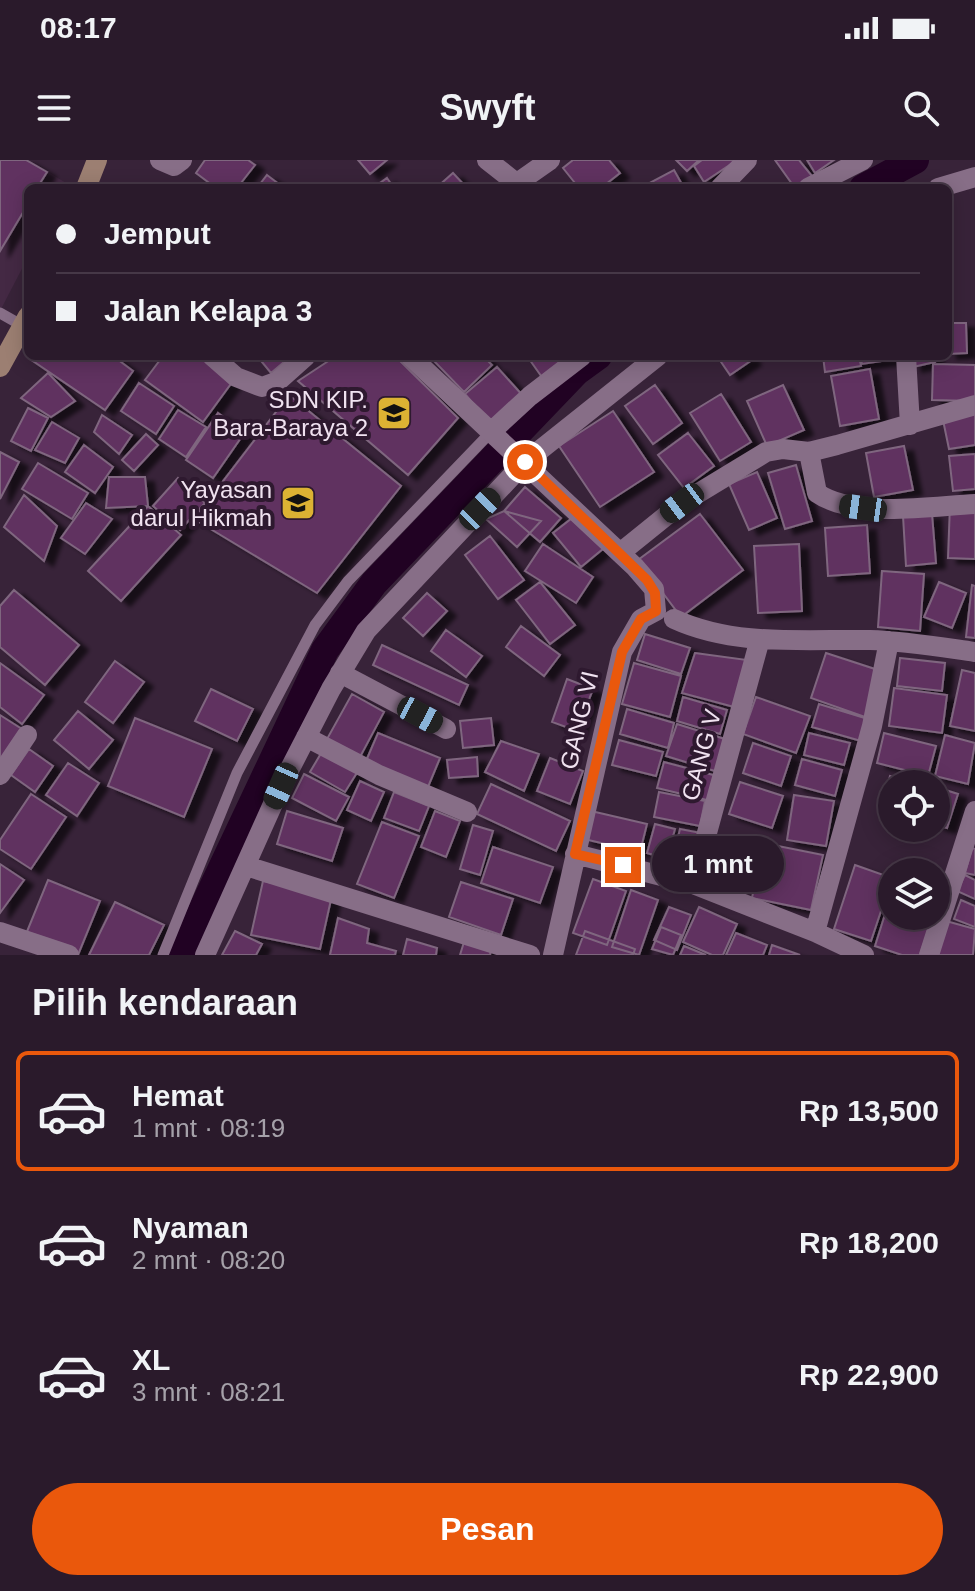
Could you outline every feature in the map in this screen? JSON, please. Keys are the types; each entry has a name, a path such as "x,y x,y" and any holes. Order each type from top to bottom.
{"street":[{"path":"88,184 97,160"},
{"path":"160,160 174,166 182,160"},
{"path":"487,160 523,183 550,160"},
{"path":"724,184 747,160"},
{"path":"816,184 863,160"},
{"path":"951,184 975,177"},
{"path":"0,367 24,325"},
{"path":"217,360 236,377 262,387 278,381 302,360"},
{"path":"414,360 620,553 651,585 665,615 687,625 760,639 889,641 975,652"},
{"path":"495,434 530,396 577,360"},
{"path":"205,955 306,737 340,673 383,611 523,461 653,360"},
{"path":"906,360 910,425"},
{"path":"620,553 682,503 750,460 783,449 809,452 975,405"},
{"path":"809,452 817,493 840,505 863,508 975,504"},
{"name":"GANG VI","path":"553,955 622,652 641,619 665,615"},
{"name":"GANG V","path":"693,884 760,639"},
{"path":"815,932 872,726 889,641"},
{"path":"340,673 446,729"},
{"path":"0,775 27,735"},
{"path":"306,737 379,775 467,812"},
{"path":"929,955 974,818"},
{"path":"575,854 693,884 815,932 864,955"},
{"path":"246,866 530,955"},
{"path":"0,932 69,955"}],"lane":[{"path":"0,313 24,320"},
{"path":"163,955 237,773 315,625 348,581 495,434"}],"shaded area":[{"path":"0,160 28,160 66,183 24,184 24,265 0,311"}],"building":[{"path":"0,160 26,160 47,172 40,184 24,184 24,211 0,251"},
{"path":"205,160 248,160 255,165 240,184 211,184 196,173"},
{"path":"358,160 387,160 370,174"},
{"path":"573,160 609,160 620,173 606,184 576,184 563,168"},
{"path":"676,160 699,160 687,171"},
{"path":"702,160 737,160 704,182 694,166"},
{"path":"775,160 799,160 812,176 801,184 792,184"},
{"path":"807,160 834,160 815,173"},
{"path":"674,170 682,184 648,184"},
{"path":"453,173 463,184 441,184"},
{"path":"267,175 279,184 260,184"},
{"path":"952,323 966,323 967,353 952,354"},
{"path":"31,360 118,360 133,371 105,410"},
{"path":"160,360 204,360 233,381 203,422 145,380"},
{"path":"260,360 286,360 271,373"},
{"name":"SDN KIP. Bara-Baraya 2","path":"330,360 399,360 458,418 408,475 298,381"},
{"path":"487,360 492,365 464,392 435,362"},
{"path":"530,360 567,360 544,380"},
{"path":"720,360 752,360 730,375"},
{"path":"824,360 860,360 861,366 825,372"},
{"path":"861,360 889,360 862,364"},
{"path":"912,360 935,360 935,362 913,367"},
{"path":"933,364 975,365 975,401 932,400"},
{"path":"497,367 524,397 491,425 465,394"},
{"path":"870,369 879,419 840,426 831,376"},
{"path":"48,373 75,401 51,417 21,398"},
{"path":"139,383 174,406 156,434 121,411"},
{"path":"655,385 682,423 653,444 625,406"},
{"path":"783,385 804,430 767,446 747,401"},
{"path":"721,394 751,442 720,461 690,413"},
{"name":"Yayasan darul Hikmah","path":"289,395 401,486 317,593 194,519"},
{"path":"28,408 48,418 31,451 11,441"},
{"path":"178,410 206,427 186,457 159,439"},
{"path":"613,411 654,472 600,507 559,446"},
{"path":"218,413 245,432 213,478 186,460"},
{"path":"975,414 975,445 949,449 943,420"},
{"path":"102,415 132,435 119,454 94,432"},
{"path":"52,422 79,438 65,463 35,450"},
{"path":"688,433 714,466 684,488 658,455"},
{"path":"146,434 158,445 134,471 122,460"},
{"path":"84,445 113,467 95,493 65,472"},
{"path":"904,446 913,490 874,497 866,453"},
{"path":"0,452 19,462 0,499"},
{"path":"975,454 975,489 953,491 949,456"},
{"path":"38,463 88,493 72,519 22,489"},
{"path":"796,465 812,521 785,529 768,473"},
{"path":"757,472 777,518 749,530 729,484"},
{"path":"109,477 145,477 148,506 106,508"},
{"path":"178,478 205,503 180,530 153,506"},
{"path":"525,487 561,518 540,542 504,511"},
{"path":"24,495 57,526 44,561 4,527"},
{"path":"86,503 112,519 85,554 61,538"},
{"path":"950,505 975,506 975,559 948,558"},
{"path":"148,506 181,535 121,601 88,571"},
{"path":"504,511 541,521 517,547 486,519"},
{"path":"700,514 743,570 681,617 638,560"},
{"path":"932,514 936,563 906,566 903,516"},
{"path":"576,515 604,548 581,567 553,533"},
{"path":"867,525 870,573 828,576 825,528"},
{"path":"490,536 524,580 498,599 465,555"},
{"path":"543,544 593,577 576,603 525,571"},
{"path":"799,544 802,611 758,613 754,546"},
{"path":"882,571 924,574 920,631 878,627"},
{"path":"540,582 575,625 550,644 516,600"},
{"path":"939,582 966,593 952,628 924,617"},
{"path":"972,585 975,586 975,638 966,637"},
{"path":"14,590 79,645 45,685 0,647 0,606"},
{"path":"427,593 447,611 423,636 403,618"},
{"path":"521,626 560,655 544,676 506,647"},
{"path":"446,630 482,656 466,677 431,651"},
{"path":"645,634 690,648 681,674 637,660"},
{"path":"382,645 468,685 459,705 373,665"},
{"path":"695,653 747,660 734,707 682,693"},
{"path":"826,653 881,671 865,717 811,698"},
{"path":"900,658 945,663 942,691 897,686"},
{"path":"115,661 144,682 113,723 85,702"},
{"path":"0,663 44,695 22,724 0,707"},
{"path":"634,663 681,676 670,717 622,704"},
{"path":"962,670 975,673 975,731 950,726"},
{"path":"567,679 593,689 577,731 552,722"},
{"path":"894,688 947,695 942,733 889,726"},
{"path":"211,689 253,709 237,741 195,721"},
{"path":"352,694 384,712 360,757 327,739"},
{"path":"683,697 727,710 720,734 677,721"},
{"path":"756,697 810,716 796,753 743,734"},
{"path":"819,704 868,719 861,741 812,727"},
{"path":"627,709 674,723 668,748 620,734"},
{"path":"78,711 113,740 89,769 54,740"},
{"path":"0,715 25,731 0,760"},
{"path":"135,718 212,749 184,817 108,786"},
{"path":"491,718 494,745 463,748 460,721"},
{"path":"677,724 728,740 718,772 666,756"},
{"path":"378,733 440,758 428,787 366,761"},
{"path":"809,733 850,743 844,765 804,755"},
{"path":"884,733 936,746 930,770 904,770 877,763"},
{"path":"945,735 975,743 968,784 950,780 950,770 936,770"},
{"path":"619,740 663,752 656,776 612,765"},
{"path":"501,741 539,754 524,791 485,772"},
{"path":"753,743 791,756 781,786 743,773"},
{"path":"29,749 53,766 35,792 11,775"},
{"path":"323,750 358,771 345,792 310,772"},
{"path":"477,757 478,776 449,778 447,760"},
{"path":"550,758 583,771 570,804 537,791"},
{"path":"802,759 842,770 835,796 795,785"},
{"path":"664,762 717,776 711,801 657,788"},
{"path":"68,763 99,783 77,816 46,795"},
{"path":"304,774 349,797 336,821 292,798"},
{"path":"360,781 384,792 371,821 347,810"},
{"path":"740,782 783,796 772,828 729,814"},
{"path":"491,784 570,821 556,851 477,814"},
{"path":"950,791 958,794 950,819"},
{"path":"394,792 429,806 419,831 384,818"},
{"path":"659,792 705,801 700,826 654,817"},
{"path":"31,794 66,817 31,869 0,849 0,840"},
{"path":"794,795 834,801 826,846 787,840"},
{"path":"287,811 343,828 332,861 277,844"},
{"path":"435,811 460,821 446,857 421,847"},
{"path":"591,811 647,824 640,852 584,839"},
{"path":"382,822 419,836 394,898 357,884"},
{"path":"655,824 675,829 667,859 647,853"},
{"path":"473,825 493,831 480,875 460,869"},
{"path":"680,829 701,833 694,863 673,858"},
{"path":"763,843 823,855 811,910 752,898"},
{"path":"493,847 553,867 540,903 481,883"},
{"path":"972,848 975,849 975,875 965,873"},
{"path":"0,864 24,880 0,913"},
{"path":"855,865 878,873 878,920 871,941 834,929"},
{"path":"965,875 975,880 975,899 957,891"},
{"path":"593,879 626,891 607,945 573,933"},
{"path":"48,880 100,901 78,955 26,934"},
{"path":"263,881 332,895 320,949 251,935"},
{"path":"461,882 513,899 501,935 449,917"},
{"path":"631,890 658,900 639,955 612,947"},
{"path":"961,900 975,906 975,927 954,919"},
{"path":"115,902 164,925 149,955 89,955"},
{"path":"669,907 691,915 677,950 654,940"},
{"path":"699,907 737,924 723,955 712,955 683,942"},
{"path":"338,918 369,929 367,943 396,951 395,955 330,955"},
{"path":"950,922 975,929 973,955 938,955 944,930 950,930"},
{"path":"661,927 681,935 673,955 652,949"},
{"path":"880,930 928,930 920,955 902,955 875,946"},
{"path":"235,931 262,944 256,955 222,955"},
{"path":"585,931 635,949 633,955 576,955"},
{"path":"736,933 767,945 763,955 726,955"},
{"path":"407,939 437,948 436,955 403,955"},
{"path":"464,942 491,950 490,955 460,955"},
{"path":"772,945 800,955 769,955"},
{"path":"684,946 706,955 680,955"}],"waterway":[{"path":"870,184 915,160"},
{"path":"181,955 325,650 374,583 576,372 592,360"}],"place":[{"name":"SDN KIP. Bara-Baraya 2","path":"394,413"},
{"name":"Yayasan darul Hikmah","path":"298,503"}],"route":[{"path":"525,462 635,567 651,585 657,601 656,611 641,619 630,632 622,652 575,854 623,865"}]}
